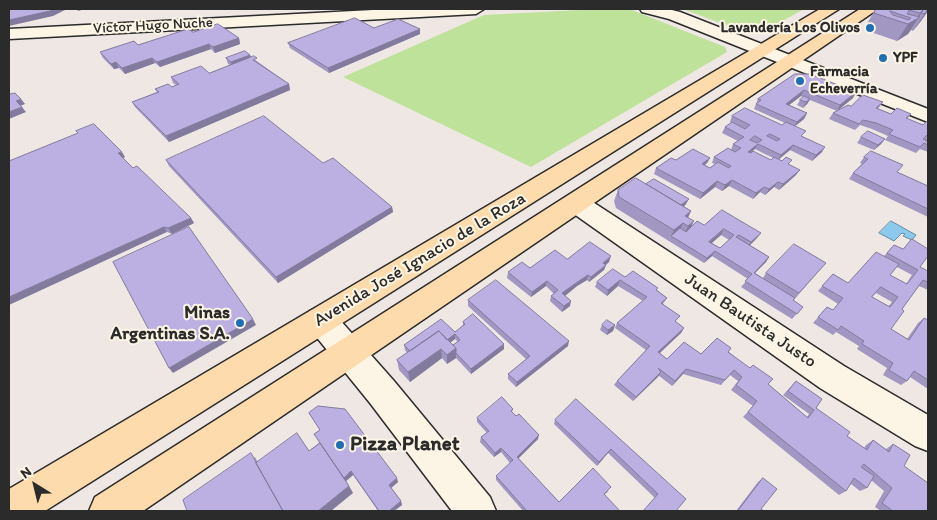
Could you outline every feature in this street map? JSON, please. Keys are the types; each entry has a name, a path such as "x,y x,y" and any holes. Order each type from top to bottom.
{"main road":[{"name":"Avenida José Ignacio de la Roza","path":"9,510 831,9"},
{"name":"Avenida José Ignacio de la Roza","path":"109,511 870,9"}],"street":[{"name":"Víctor Hugo Nuche","path":"9,34 476,9"},
{"path":"648,9 669,12 928,116"},
{"name":"Juan Bautista Justo","path":"576,203 832,377 928,434"},
{"path":"320,320 476,511"}],"green space":[{"path":"600,9 632,10 725,47 727,52 531,167 343,77 484,15"},
{"path":"683,9 804,9 761,33 744,32"}],"water":[{"path":"891,221 916,235 912,240 903,236 905,234 902,233 894,241 879,233"}],"building":[{"path":"9,9 54,9 9,20"},
{"path":"910,9 907,14 920,17 908,24 874,13 875,10","holes":["890,11 911,18 909,20 893,15"]},
{"path":"910,9 924,9 920,13"},
{"path":"355,18 374,28 398,19 420,29 328,68 288,43"},
{"path":"218,24 239,38 213,47 209,44 157,62 152,58 122,68 116,62 111,64 100,52 134,41 138,45 188,29 193,32"},
{"path":"245,51 250,55 231,62 226,58"},
{"path":"254,56 257,58 253,60 289,84 166,136 132,102 159,92 155,89 168,84 172,87 179,84 171,77 201,66 209,73"},
{"path":"795,74 810,74 856,92 840,105 804,90 786,104 807,113 797,122 756,104 761,100 758,99"},
{"path":"9,93 15,93 21,99 16,101 22,107 9,112"},
{"path":"863,95 883,102 876,108 891,114 897,108 911,114 906,118 923,125 928,120 928,134 923,139 927,141 928,139 928,145 924,143 920,147 889,134 893,130 876,123 863,120 859,124 833,113 848,105 851,106"},
{"path":"804,96 810,99 806,102 800,100"},
{"path":"745,108 782,125 786,122 806,131 801,136 825,147 816,155 793,145 781,155 758,144 748,152 751,153 753,151 771,160 774,157 782,161 786,157 792,160 788,164 800,170 783,184 778,182 769,189 764,187 756,193 732,180 725,185 717,181 703,193 656,168 671,158 676,160 693,149 710,158 702,164 710,168 718,162 729,168 731,166 714,157 728,148 735,152 741,148 733,144 744,137 725,127 732,122 745,129 750,125 732,116","holes":["770,134 780,139 777,141 767,136","755,136 762,140 757,143 750,140"]},
{"path":"264,116 323,163 333,158 392,207 276,277 166,160"},
{"path":"94,124 122,152 118,153 133,168 137,166 191,218 168,228 164,227 9,297 9,161 78,133 76,131"},
{"path":"868,131 885,139 878,145 861,137"},
{"path":"871,151 903,165 897,172 928,186 928,209 853,173 868,159 864,157"},
{"path":"636,178 691,211 685,216 694,221 688,226 683,223 674,230 619,197 618,190"},
{"path":"654,179 689,199 681,205 646,184"},
{"path":"722,210 761,233 751,242 739,235 736,237 769,257 754,273 795,298 793,300 803,307 797,314 745,281 752,274 715,251 707,258 671,236 680,228 686,232 697,221 704,225","holes":["724,229 734,235 720,248 709,242"]},
{"path":"189,227 253,319 169,368 113,262"},
{"path":"912,239 928,249 928,256 920,267 928,271 928,282 923,280 902,309 904,311 891,329 909,340 924,318 928,320 928,380 914,371 907,381 889,370 893,363 862,344 864,341 841,326 838,330 818,317 827,307 833,310 843,298 822,286 833,274 848,283 876,252 899,264 890,275 907,284 918,270 887,253 894,245 903,249","holes":["881,287 898,297 890,307 872,297"]},
{"path":"590,242 611,256 603,263 606,265 591,277 588,275 562,293 571,301 564,306 551,296 558,290 547,281 532,292 508,272 522,262 530,268 555,250 567,259"},
{"path":"794,244 826,263 799,293 766,273"},
{"path":"613,269 625,277 633,271 658,288 656,290 667,298 661,303 680,316 675,321 684,328 658,352 667,359 684,342 701,354 717,338 731,348 728,352 750,368 753,365 773,379 768,384 808,418 814,410 788,391 796,381 822,399 816,408 850,432 847,436 867,450 873,440 889,452 893,444 910,455 904,466 928,483 928,511 893,511 882,503 892,488 864,464 861,467 874,476 867,488 854,478 846,491 748,412 757,401 736,385 742,377 734,370 725,380 686,369 675,381 658,368 661,372 636,397 617,381 650,346 617,323 647,297 620,280 608,290 597,282"},
{"path":"496,280 569,341 517,382 508,374 530,356 468,300"},
{"path":"473,314 504,344 471,369 456,353 456,348 453,345 460,340 455,334 447,340 439,331 410,351 404,345 441,319 455,332"},
{"path":"607,320 615,325 608,330 602,325"},
{"path":"439,331 456,348 447,355 441,349 408,372 397,360"},
{"path":"502,397 513,409 511,411 516,416 519,414 539,435 517,457 559,502 593,468 611,487 604,494 620,511 527,511 496,476 513,460 501,448 495,453 481,437 489,431 477,418"},
{"path":"576,399 686,499 676,511 643,511 658,494 611,449 599,462 555,420"},
{"path":"318,406 345,409 397,478 389,485 401,501 389,511 379,511 351,471 344,478 320,443 314,434 320,430 309,413"},
{"path":"297,433 309,451 320,443 349,486 318,511 283,511 256,463"},
{"path":"251,453 283,511 187,511 183,500"},
{"path":"763,478 777,489 761,509 764,511 738,511"}],"place":[{"name":"Lavandería Los Olivos","path":"870,28"},
{"name":"YPF","path":"883,58"},
{"name":"Farmacia Echeverría","path":"800,81"},
{"name":"Minas Argentinas S.A.","path":"240,323"},
{"name":"Pizza Planet","path":"340,445"}]}
